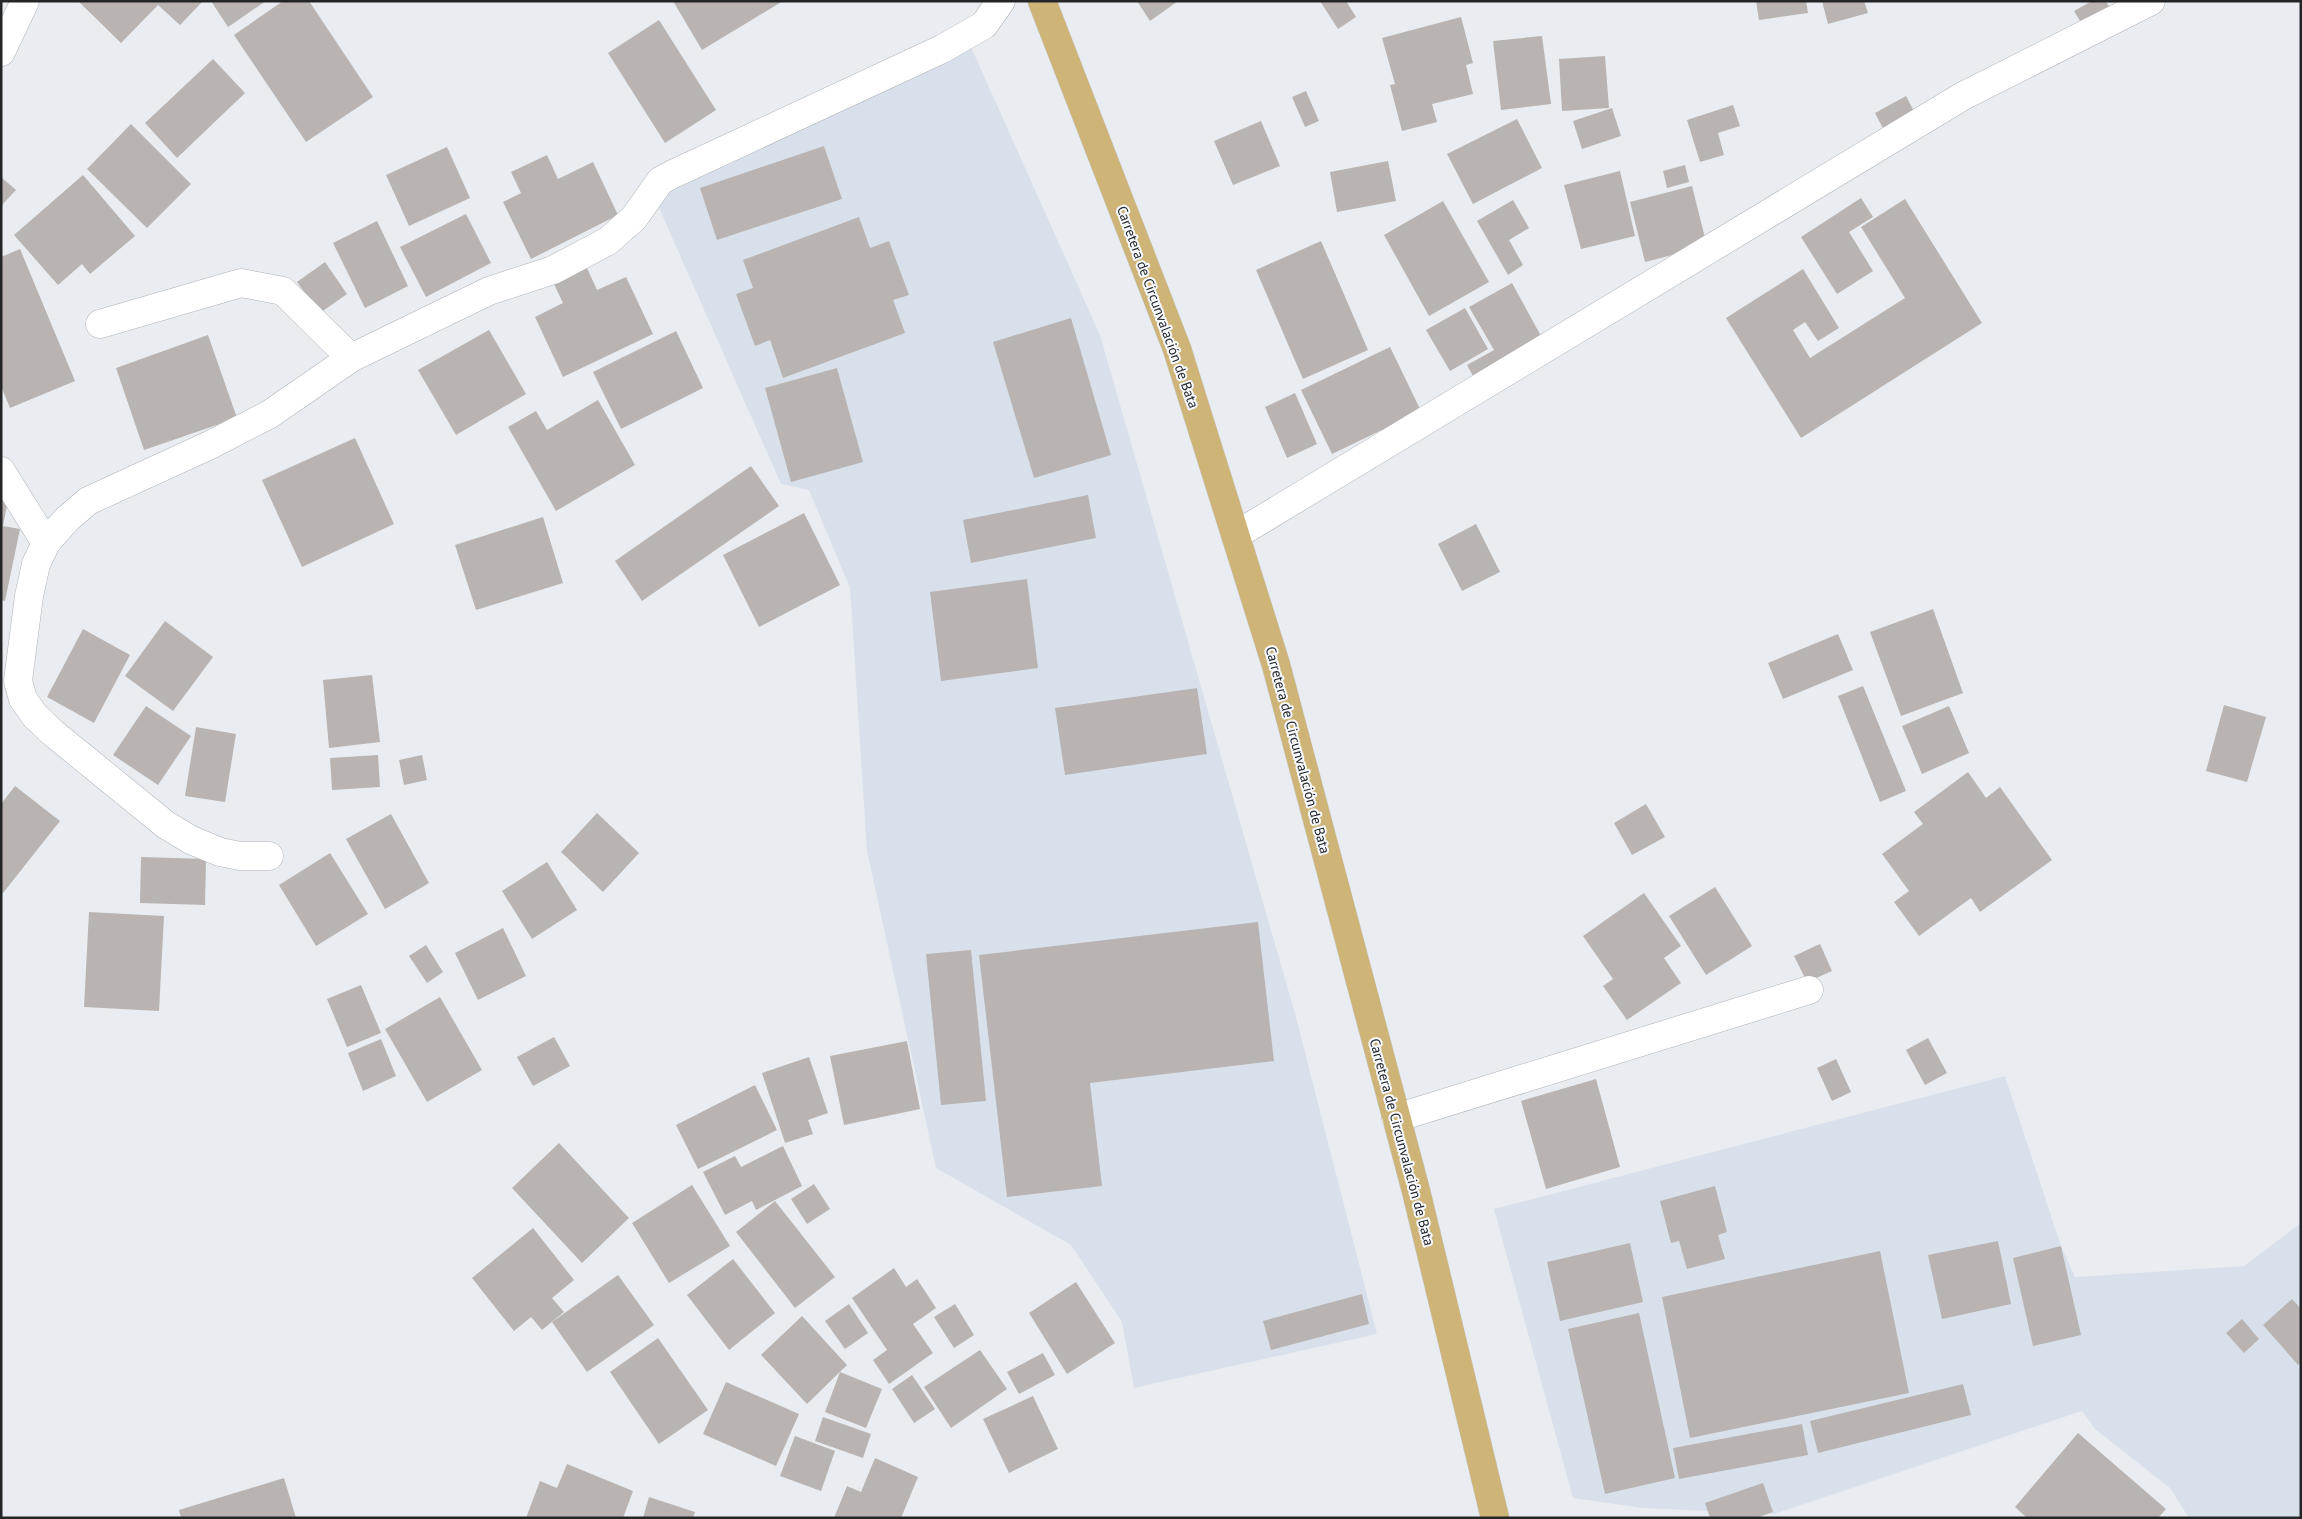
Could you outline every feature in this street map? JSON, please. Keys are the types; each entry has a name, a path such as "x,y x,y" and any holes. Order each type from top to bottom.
{"main road":[{"name":"Carretera de Circunvalación de Bata","path":"1042,1 1177,349 1276,665 1396,1118 1496,1517"}],"street":[{"path":"1,52 25,1"},
{"path":"269,856 240,856 220,852 191,840 166,825 53,733 35,716 23,699 18,681 29,596 36,564 46,543 66,520 88,501 210,445 270,414 351,358 489,291 553,270 608,241 634,218 660,181 942,49 984,25 1002,1"},
{"path":"1236,535 1964,96 2152,1"},
{"path":"100,324 241,283 283,291 351,358"},
{"path":"1,471 46,543"},
{"path":"1396,1118 1809,990"}],"shaded area":[{"path":"971,47 1100,335 1296,1017 1377,1334 1134,1388 1122,1322 1071,1245 936,1168 867,851 850,588 809,490 781,484 648,183"},
{"path":"2005,1076 2061,1246 2075,1277 2244,1266 2301,1223 2301,1518 2189,1518 2170,1488 2095,1429 2082,1411 1774,1514 1643,1508 1573,1498 1494,1209"}],"building":[{"path":"78,1 203,1 180,25 158,5 121,43"},
{"path":"211,1 266,1 228,27"},
{"path":"283,1 309,1 373,97 306,142 234,35"},
{"path":"673,1 783,1 702,50"},
{"path":"1137,1 1178,1 1150,21"},
{"path":"1320,1 1346,1 1356,17 1338,29"},
{"path":"1756,1 1806,1 1808,13 1759,20"},
{"path":"1822,1 1864,1 1868,13 1828,24"},
{"path":"2092,1 2106,1 2113,14 2085,29 2074,11"},
{"path":"1461,17 1473,63 1466,65 1473,94 1432,104 1437,122 1402,131 1390,85 1395,84 1382,38"},
{"path":"659,20 716,110 665,143 608,53"},
{"path":"1542,36 1551,104 1501,110 1493,41"},
{"path":"1605,56 1609,108 1562,111 1559,59"},
{"path":"213,59 245,93 177,158 145,123"},
{"path":"1306,91 1319,121 1305,127 1292,97"},
{"path":"1906,96 1917,117 1886,134 1875,113"},
{"path":"1733,105 1740,126 1718,133 1724,155 1700,162 1687,120"},
{"path":"1612,108 1621,136 1582,149 1573,121"},
{"path":"1517,119 1542,168 1473,204 1447,154"},
{"path":"1261,121 1280,166 1233,185 1214,141"},
{"path":"131,124 191,184 147,228 87,169"},
{"path":"824,146 842,199 717,240 700,188"},
{"path":"447,147 470,198 409,226 386,175"},
{"path":"547,155 558,179 593,162 618,215 531,259 503,202 521,193 511,172"},
{"path":"1388,161 1396,201 1337,212 1330,172"},
{"path":"1685,165 1689,182 1667,188 1663,171"},
{"path":"1620,171 1635,236 1581,249 1564,185"},
{"path":"83,175 135,236 90,274 82,264 58,285 14,235"},
{"path":"1,177 16,190 1,206"},
{"path":"1692,186 1707,246 1645,262 1630,202"},
{"path":"1861,198 1873,217 1849,232 1873,271 1837,294 1801,237"},
{"path":"1905,199 1982,323 1801,438 1726,318 1803,269 1839,328 1818,341 1805,322 1793,330 1810,358 1905,298 1861,227"},
{"path":"1513,200 1529,228 1509,240 1523,265 1508,275 1477,221"},
{"path":"1443,201 1489,282 1429,316 1384,235"},
{"path":"466,214 491,263 426,297 400,247"},
{"path":"859,217 870,248 889,241 909,295 893,300 905,333 783,378 770,340 755,346 736,294 753,288 743,260"},
{"path":"377,221 408,286 365,308 333,243"},
{"path":"1321,241 1368,350 1303,379 1256,270"},
{"path":"20,249 75,381 10,408 1,386 1,257"},
{"path":"325,262 347,294 320,313 297,282"},
{"path":"587,268 597,290 626,277 653,334 563,377 535,317 563,303 554,284"},
{"path":"1512,283 1546,345 1477,383 1467,365 1494,350 1469,307"},
{"path":"1465,308 1488,349 1450,371 1426,330"},
{"path":"1071,318 1111,455 1034,478 993,342"},
{"path":"489,330 526,394 456,435 418,370"},
{"path":"676,331 703,388 621,429 593,372"},
{"path":"208,335 237,418 144,450 116,368"},
{"path":"1390,347 1421,411 1332,454 1301,390"},
{"path":"837,368 863,462 791,482 765,388"},
{"path":"1295,393 1317,444 1287,458 1265,407"},
{"path":"598,400 635,465 556,511 508,427 536,411 547,430"},
{"path":"355,438 394,524 302,567 262,480"},
{"path":"751,466 779,506 642,601 615,561"},
{"path":"1088,495 1096,538 971,563 963,520"},
{"path":"1,498 8,500 3,526 20,529 5,601 1,600"},
{"path":"804,513 840,585 759,627 723,555"},
{"path":"543,517 563,583 476,610 455,545"},
{"path":"1476,524 1500,572 1462,591 1438,544"},
{"path":"1027,579 1038,668 941,681 930,592"},
{"path":"1933,609 1963,693 1901,716 1870,632"},
{"path":"165,621 213,657 173,711 125,676"},
{"path":"83,629 130,655 94,723 47,697"},
{"path":"1838,634 1853,670 1783,699 1768,663"},
{"path":"372,675 380,742 329,748 323,680"},
{"path":"1863,686 1906,791 1880,802 1838,696"},
{"path":"1197,688 1207,754 1065,775 1055,708"},
{"path":"2224,705 2266,717 2247,782 2206,771"},
{"path":"146,706 191,736 158,785 113,755"},
{"path":"1949,706 1969,753 1922,774 1902,726"},
{"path":"196,727 236,734 225,802 185,796"},
{"path":"378,755 380,787 332,790 330,758"},
{"path":"422,755 427,780 404,785 399,760"},
{"path":"1968,772 1986,798 2000,787 2052,860 1980,912 1971,898 1919,936 1894,902 1909,891 1882,854 1923,824 1914,812"},
{"path":"15,786 60,821 3,893 1,891 1,804"},
{"path":"1646,804 1665,837 1632,855 1614,823"},
{"path":"597,813 639,853 603,892 561,852"},
{"path":"391,814 429,883 385,909 346,839"},
{"path":"330,853 368,914 316,946 279,885"},
{"path":"141,857 206,859 205,905 140,903"},
{"path":"547,862 577,910 532,939 502,891"},
{"path":"1715,887 1752,946 1706,975 1669,916"},
{"path":"1644,893 1681,946 1664,958 1681,983 1627,1020 1603,986 1613,979 1583,936"},
{"path":"89,912 164,916 159,1011 84,1007"},
{"path":"1258,922 1274,1061 1090,1083 1102,1186 1007,1197 979,955"},
{"path":"503,928 526,976 478,1000 455,953"},
{"path":"1820,944 1832,971 1807,982 1794,956"},
{"path":"426,945 443,972 427,983 409,956"},
{"path":"971,950 986,1101 941,1105 926,954"},
{"path":"361,985 381,1033 347,1047 327,999"},
{"path":"440,997 482,1070 427,1102 385,1029"},
{"path":"554,1037 570,1066 533,1086 517,1057"},
{"path":"1928,1038 1947,1073 1925,1085 1906,1050"},
{"path":"381,1039 396,1076 363,1091 348,1053"},
{"path":"907,1041 920,1109 844,1125 830,1056"},
{"path":"809,1057 828,1113 808,1120 813,1134 785,1143 762,1073"},
{"path":"1836,1059 1851,1092 1832,1101 1817,1068"},
{"path":"1596,1079 1620,1167 1546,1189 1521,1101"},
{"path":"755,1085 777,1130 698,1169 676,1125"},
{"path":"559,1143 629,1218 582,1263 512,1188"},
{"path":"783,1146 802,1186 756,1210 752,1201 725,1215 703,1172 735,1156 741,1167"},
{"path":"814,1184 830,1209 807,1224 791,1199"},
{"path":"692,1185 730,1246 669,1283 632,1223"},
{"path":"1715,1186 1727,1232 1718,1235 1725,1259 1687,1269 1679,1241 1671,1243 1660,1201"},
{"path":"775,1201 835,1277 795,1308 736,1232"},
{"path":"533,1228 574,1280 552,1298 564,1312 542,1330 531,1317 514,1331 472,1278"},
{"path":"1998,1241 2011,1304 1942,1319 1928,1255"},
{"path":"1630,1243 1643,1302 1560,1321 1547,1262"},
{"path":"2061,1246 2081,1335 2033,1346 2013,1258"},
{"path":"1880,1251 1909,1393 1690,1438 1662,1297"},
{"path":"733,1259 775,1313 729,1350 687,1295"},
{"path":"894,1268 906,1287 917,1279 936,1308 913,1324 933,1353 889,1384 873,1360 887,1350 852,1298"},
{"path":"618,1275 654,1325 587,1372 552,1322"},
{"path":"1076,1282 1115,1343 1067,1374 1029,1313"},
{"path":"1362,1294 1369,1324 1271,1350 1263,1321"},
{"path":"2292,1299 2301,1309 2301,1362 2298,1365 2263,1325"},
{"path":"849,1304 868,1333 845,1349 825,1321"},
{"path":"955,1304 974,1335 954,1348 934,1317"},
{"path":"1639,1313 1675,1478 1605,1494 1568,1329"},
{"path":"802,1316 847,1365 807,1404 761,1355"},
{"path":"2242,1319 2259,1339 2244,1353 2226,1333"},
{"path":"658,1338 708,1410 659,1444 610,1372"},
{"path":"980,1350 1007,1389 951,1428 924,1387"},
{"path":"1043,1353 1055,1375 1019,1394 1007,1372"},
{"path":"840,1372 882,1389 866,1428 825,1412"},
{"path":"912,1375 935,1409 914,1423 892,1389"},
{"path":"726,1382 799,1414 776,1466 703,1434"},
{"path":"1963,1384 1971,1415 1818,1453 1810,1421"},
{"path":"1033,1396 1058,1449 1009,1473 983,1419"},
{"path":"823,1417 871,1434 863,1458 815,1441"},
{"path":"1802,1424 1808,1455 1679,1479 1673,1448"},
{"path":"2078,1433 2166,1509 2158,1518 2027,1518 2015,1507"},
{"path":"795,1436 835,1451 821,1491 780,1476"},
{"path":"875,1458 918,1477 901,1518 834,1518 847,1486 861,1492"},
{"path":"567,1464 633,1491 623,1518 526,1518 540,1481 557,1488"},
{"path":"284,1478 296,1518 181,1518 179,1510"},
{"path":"1763,1483 1773,1512 1756,1518 1710,1518 1705,1503"},
{"path":"649,1497 695,1512 693,1518 643,1518"}]}
